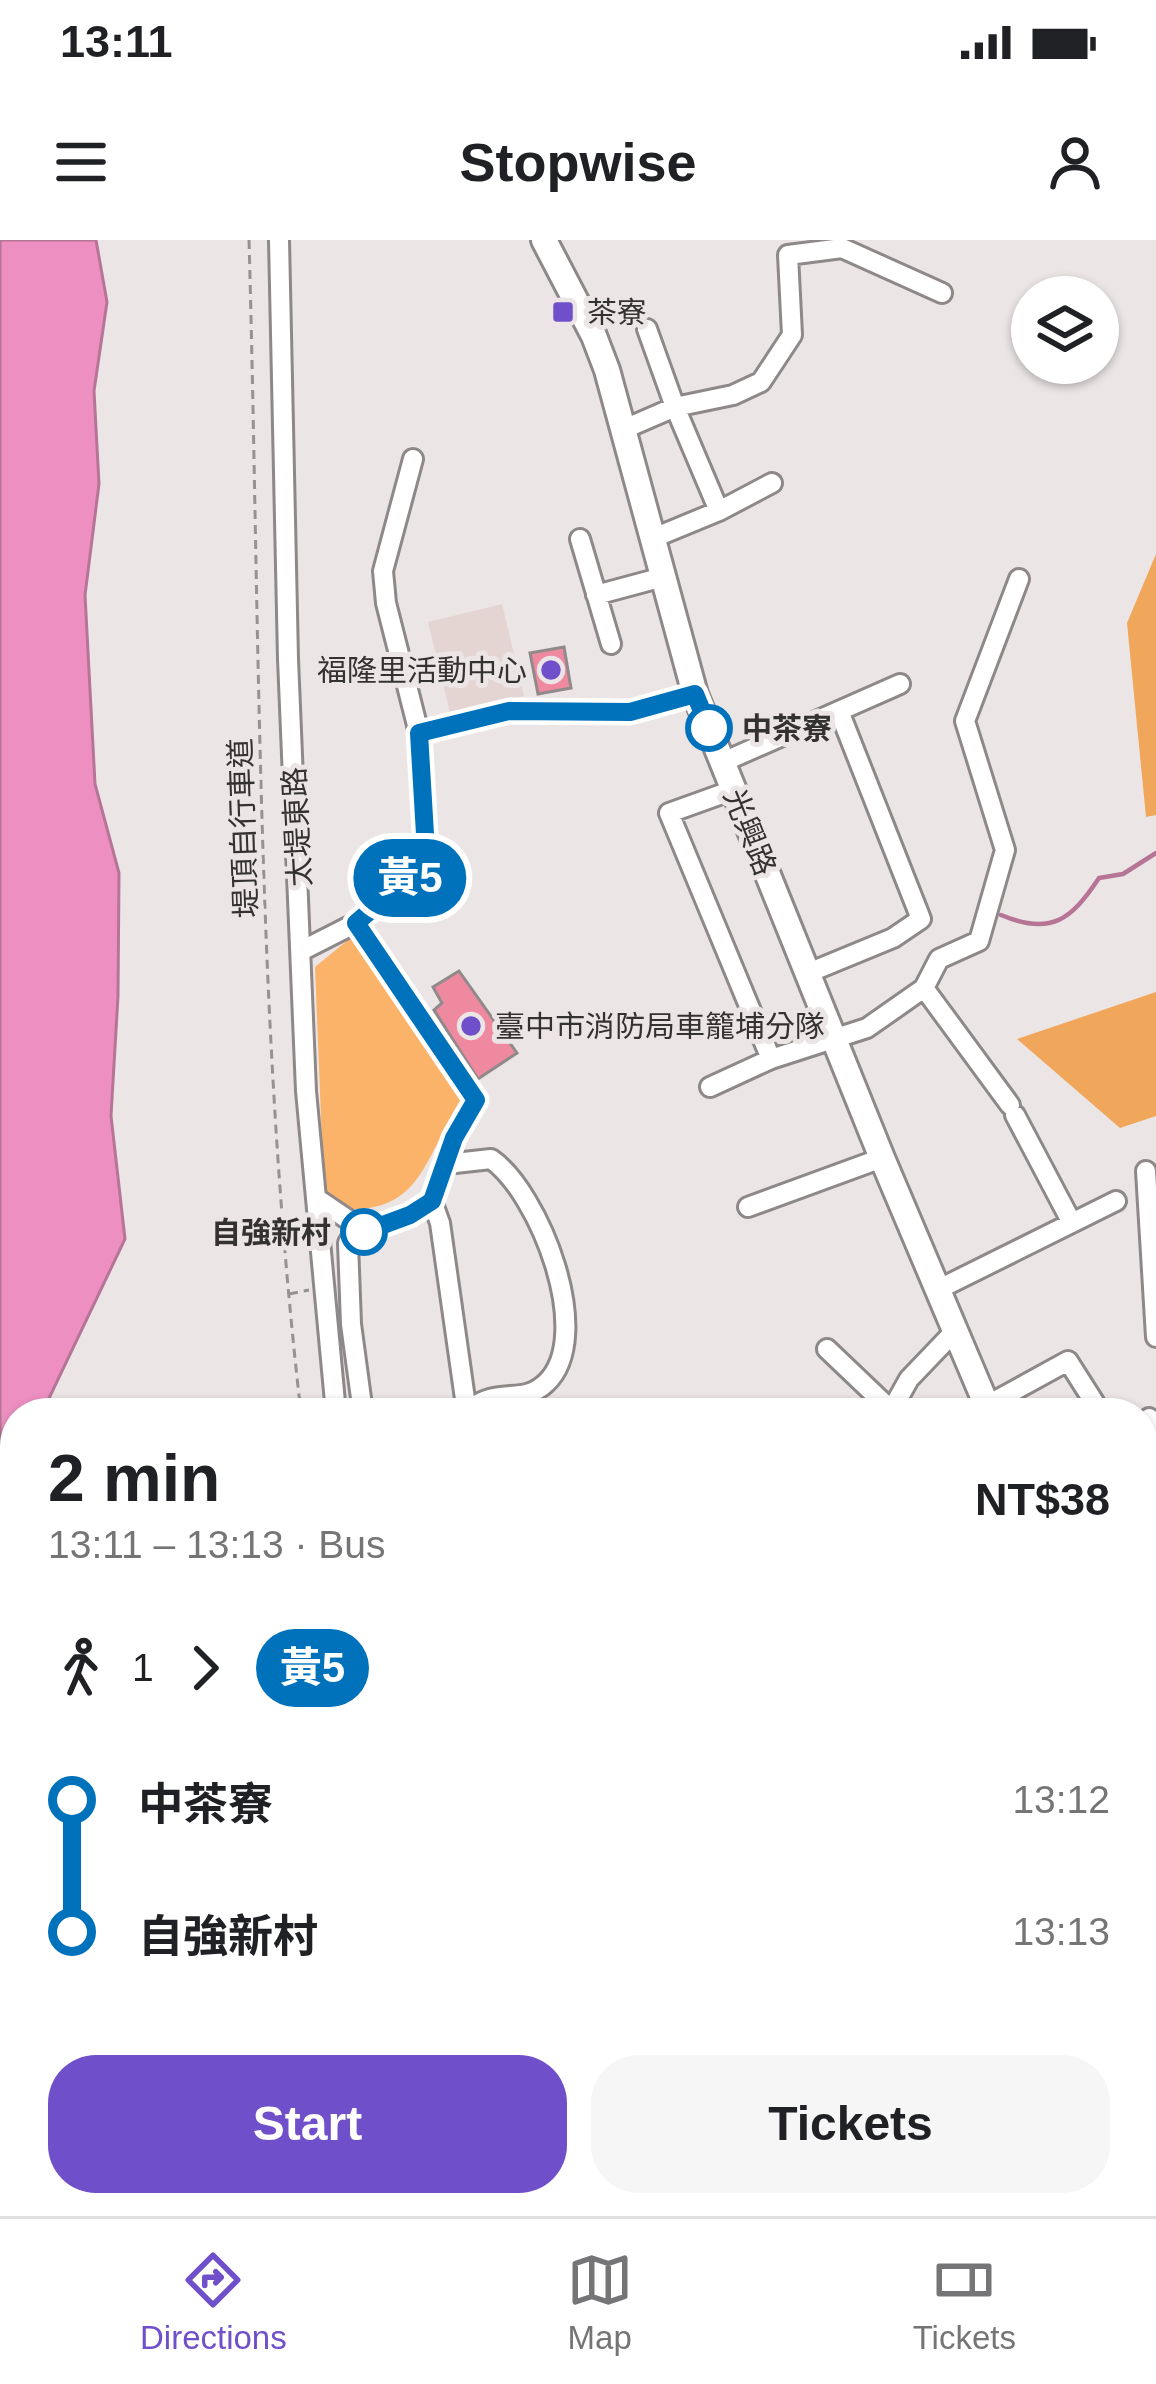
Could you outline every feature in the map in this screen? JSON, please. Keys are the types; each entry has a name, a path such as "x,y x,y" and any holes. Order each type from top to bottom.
{"main road":[{"name":"光興路","path":"544,240 594,336 695,694 983,1398"}],"street":[{"name":"太堤東路","path":"279,240 288,659 306,1091 322,1202 335,1398"},
{"path":"622,430 675,407 733,395 760,382 792,334 788,255 842,248 942,293"},
{"path":"647,328 719,511"},
{"path":"303,950 356,923 422,866 426,851 419,733 386,603 383,571 413,459"},
{"path":"651,538 772,483"},
{"path":"580,539 611,644"},
{"path":"596,595 663,577"},
{"path":"710,1087 771,1059 867,1028 924,988 939,959 979,941 1005,850 965,721 1019,579"},
{"path":"723,762 900,684"},
{"path":"419,733 509,711 630,712 695,694"},
{"path":"808,973 892,938 921,919 839,711"},
{"path":"733,790 669,813 771,1059"},
{"path":"356,923 476,1100 454,1138 432,1201 410,1215 353,1234 348,1243 351,1324 361,1398"},
{"path":"924,988 1012,1110 1072,1223"},
{"path":"748,1207 882,1158"},
{"path":"446,1164 491,1159 506,1169 528,1207 566,1302 567,1335 549,1381 526,1396 492,1398"},
{"path":"1146,1171 1156,1337"},
{"path":"432,1201 440,1222 466,1398"},
{"path":"937,1290 1116,1201"},
{"path":"322,1202 364,1232"},
{"path":"899,1398 910,1378 954,1332"},
{"path":"827,1348 877,1398"},
{"path":"1006,1398 1068,1361 1091,1398"}],"path":[{"name":"堤頂自行車道","path":"249,240 263,820 287,1294 300,1398"},
{"path":"287,1294 324,1287"}],"shaded area":[{"path":"0,240 96,240 107,302 94,391 99,484 85,595 95,784 119,873 111,1116 125,1239 49,1398 0,1398"},
{"path":"1156,554 1156,815 1146,817 1127,623"},
{"path":"502,604 524,696 450,713 428,622"},
{"path":"354,935 463,1099 417,1179 404,1193 364,1209 334,1208 324,1193 315,967"},
{"path":"1156,992 1156,1116 1120,1128 1017,1039"}],"building":[{"name":"福隆里活動中心","path":"564,647 571,688 538,694 530,653"},
{"name":"臺中市消防局車籠埔分隊","path":"459,971 517,1053 478,1079 434,1010 442,1003 433,987"}],"waterway":[{"path":"1001,915 1033,924 1058,920 1079,904 1099,878 1123,874 1156,853"}],"bus line":[{"name":"黃5","path":"364,1232 410,1215 432,1201 454,1138 476,1100 356,923 422,866 426,851 419,733 509,711 630,712 695,694 709,728"}],"place":[{"name":"茶寮","path":"563,312"},
{"name":"福隆里活動中心","path":"551,670"},
{"name":"中茶寮","path":"709,728"},
{"name":"臺中市消防局車籠埔分隊","path":"471,1026"},
{"name":"自強新村","path":"364,1232"}]}
